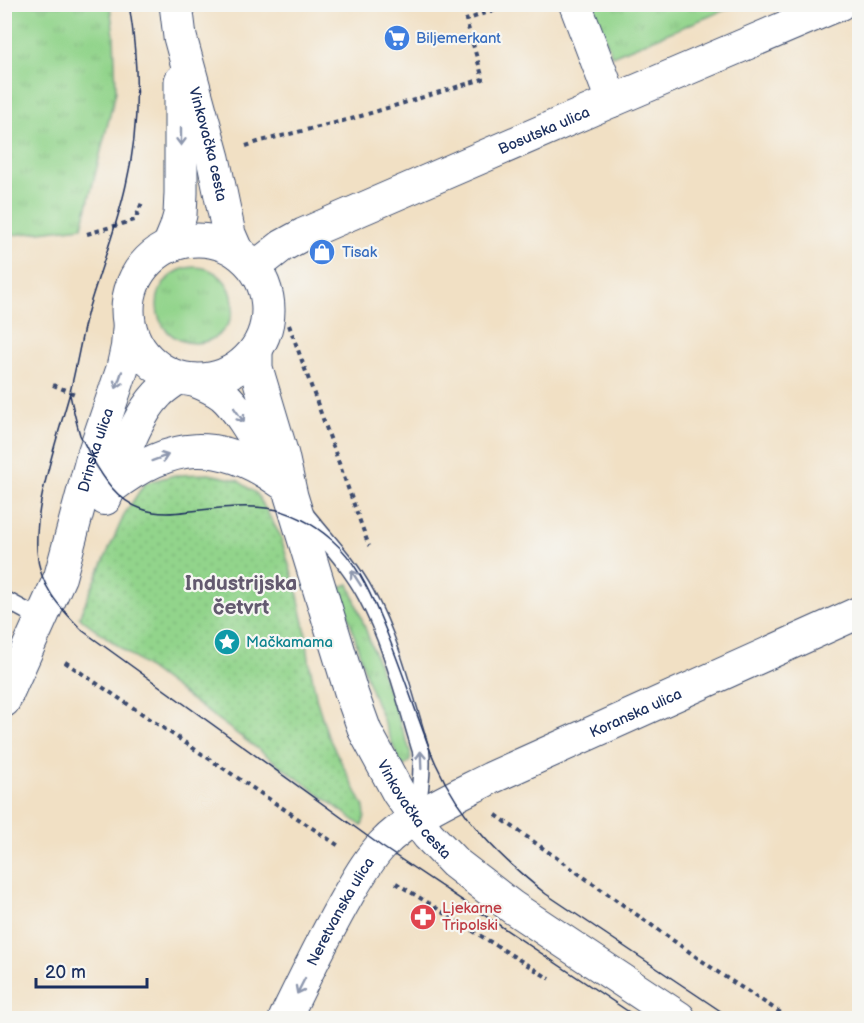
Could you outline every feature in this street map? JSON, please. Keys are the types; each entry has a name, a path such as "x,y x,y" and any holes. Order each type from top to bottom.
{"main road":[{"name":"Vinkovačka cesta","path":"169,246 180,215 181,193 180,37 176,4"},
{"name":"Vinkovačka cesta","path":"180,37 213,158 229,234 245,259"},
{"path":"186,240 203,240 220,243 245,259 264,287 268,309 265,330 255,350 238,367 217,377 186,379 164,372 151,363 133,338 127,304 132,286 141,270 153,256 169,246 186,240"},
{"name":"Vinkovačka cesta","path":"255,350 256,368 277,434 287,489 349,685 365,731 398,792 441,850 476,880 512,907 680,1018"},
{"name":"Vinkovačka cesta","path":"186,379 211,388 233,406 287,489"},
{"path":"110,488 131,472 154,460 181,452 206,450 223,452 257,466 287,489"}],"street":[{"path":"575,4 612,101"},
{"name":"Bosutska ulica","path":"245,259 282,246 304,234 840,4"},
{"name":"Drinska ulica","path":"4,701 60,577 93,458 122,370 129,323"},
{"name":"Drinska ulica","path":"60,577 90,530 146,409 156,395 166,387 186,379"},
{"name":"Koranska ulica","path":"416,818 491,778 860,612"},
{"name":"Neretvanska ulica","path":"285,1018 339,911 367,864 381,846 416,818"}],"lane":[{"path":"287,489 354,573 392,655 421,751 421,788 416,818"},
{"path":"4,599 41,619"}],"path":[{"path":"213,158 261,141 351,119 483,79 466,20 510,4"},
{"path":"87,234 135,220 153,176 181,166"},
{"path":"290,325 371,551"},
{"path":"469,789 487,808 503,820 722,975 789,1018"}],"green space":[{"path":"593,4 737,5 612,56"},
{"path":"4,5 110,5 114,35 116,91 82,227 5,236"},
{"path":"188,267 202,267 216,273 227,284 233,298 230,320 222,332 202,343 188,343 174,337 163,326 157,312 157,298 163,284 174,273"},
{"path":"209,474 237,480 257,494 280,535 297,591 317,701 328,736 364,807 365,816 362,826 79,617 125,513 145,483 175,475"},
{"path":"349,584 410,750 410,760 404,766 400,763 368,682 340,587"}],"tram line":[{"path":"129,4 136,73 136,118 131,163 114,231 89,307 72,385 41,501 37,526 37,551 46,585 58,604 83,631 381,846 638,1018"},
{"path":"70,395 80,435 90,455 111,487 133,505 148,511 167,513 230,507 265,508 298,517 332,540 348,556 366,585 390,641 436,764 469,820 512,866 546,894 731,1018"}],"place":[{"name":"Biljemerkant","path":"397,38"},
{"name":"Tisak","path":"322,252"},
{"name":"Mačkamama","path":"227,642"},
{"name":"Ljekarne Tripolski","path":"423,917"}],"district":[{"name":"Industrijska četvrt","path":"241,595"}]}
